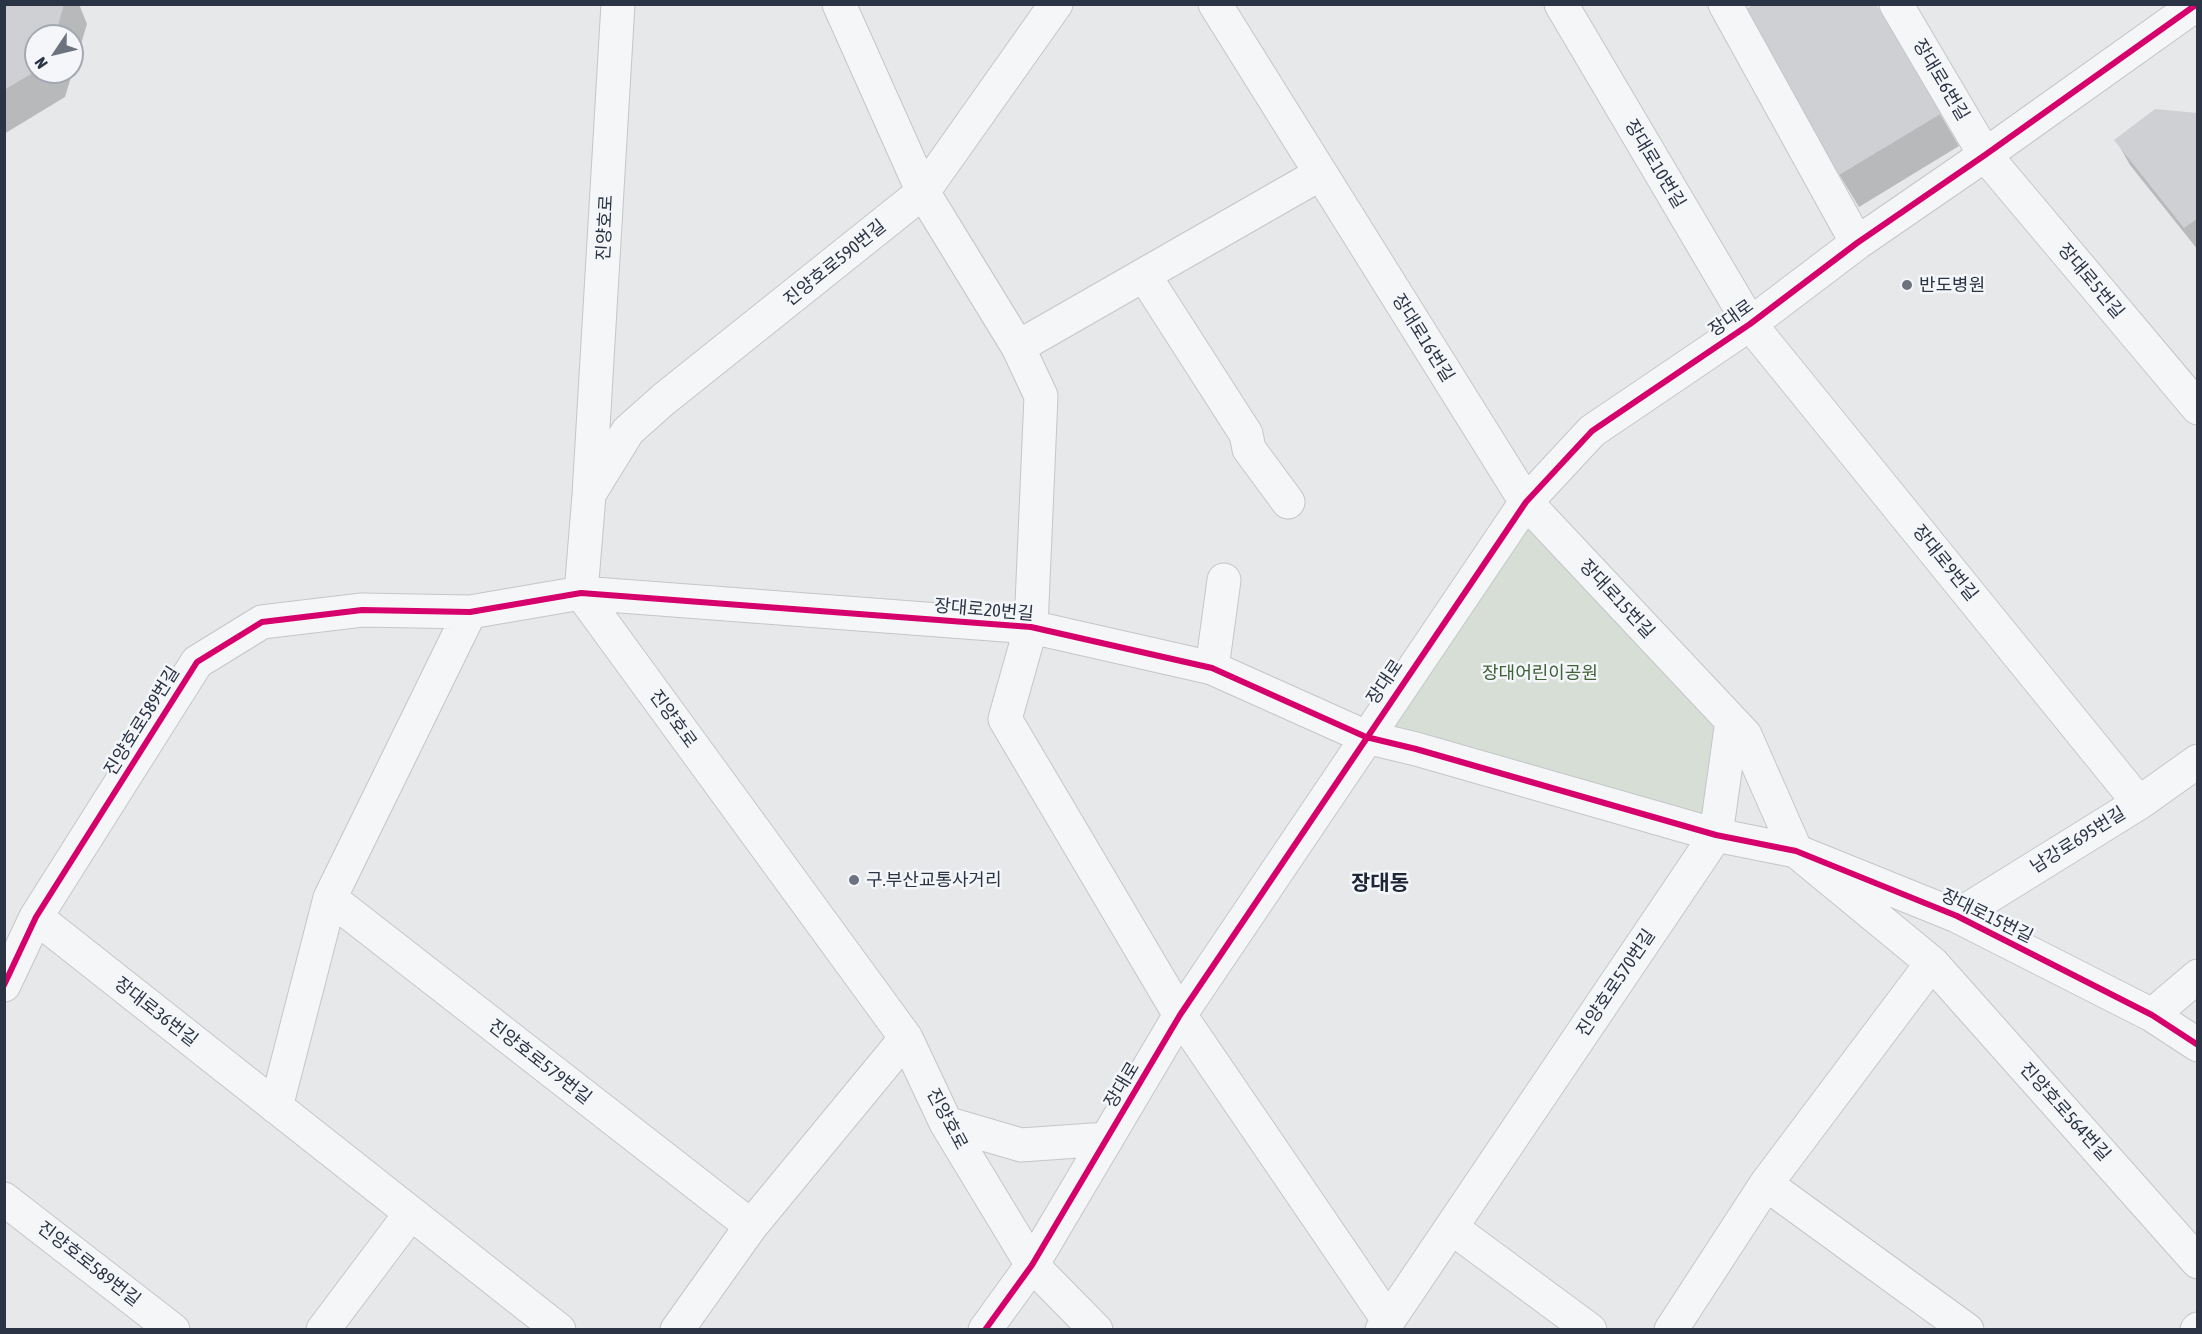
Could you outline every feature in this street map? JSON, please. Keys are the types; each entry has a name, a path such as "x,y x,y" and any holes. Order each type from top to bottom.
{"street":[{"name":"진양호로","path":"618,4 589,495 581,593 906,1038 946,1123 1032,1265 1096,1329"},
{"path":"839,4 923,192"},
{"name":"진양호로590번길","path":"589,495 628,431 673,391 923,192 1056,4"},
{"name":"장대로16번길","path":"1215,4 1526,502"},
{"name":"장대로10번길","path":"1560,4 1750,324"},
{"path":"1725,4 1857,243"},
{"name":"장대로6번길","path":"1896,4 1986,155"},
{"name":"장대로","path":"985,1329 1032,1265 1180,1015 1526,502 1592,431 1750,324 1857,243 1986,155 2197,4"},
{"name":"장대로5번길","path":"1986,155 2198,408"},
{"path":"1018,346 1320,174"},
{"name":"장대로20번길","path":"923,192 1018,346 1041,396 1031,627"},
{"path":"1144,275 1246,434 1249,449 1288,502"},
{"name":"장대로9번길","path":"1750,324 2139,803"},
{"name":"장대로15번길","path":"1526,502 1745,735 1796,851"},
{"path":"1212,668 1224,580"},
{"name":"장대로20번길","path":"581,593 1031,627 1212,668 1366,738"},
{"name":"진양호로589번길","path":"4,985 36,917 197,662 262,622 362,610 470,612 581,593"},
{"path":"276,1107 330,898 470,612"},
{"path":"1031,627 1005,718 1180,1015 1385,1325"},
{"name":"진양호로570번길","path":"1385,1325 1716,835 1732,721"},
{"path":"1366,738 1416,749 1716,835"},
{"name":"남강로695번길","path":"1957,916 2139,803 2198,761"},
{"name":"장대로15번길","path":"1716,835 1796,851 1957,916 2152,1015 2198,1045"},
{"name":"진양호로564번길","path":"1796,851 1932,963 2198,1262"},
{"name":"진양호로579번길","path":"330,898 751,1226"},
{"name":"장대로36번길","path":"36,917 559,1329"},
{"path":"1671,1329 1766,1184 1932,963"},
{"path":"2152,1015 2198,976"},
{"path":"677,1329 751,1226 906,1038"},
{"path":"946,1123 1021,1145 1107,1139"},
{"path":"1766,1184 1967,1329"},
{"name":"진양호로589번길","path":"4,1199 173,1329"},
{"path":"323,1329 411,1213"},
{"path":"1452,1228 1590,1329"}],"green space":[{"name":"장대어린이공원","path":"1526,502 1732,721 1716,835 1366,737"}],"building":[{"path":"4,4 64,4 58,24 24,24 24,78 4,90"},
{"path":"1754,4 1876,4 1942,113 1839,175 1740,13"},
{"path":"2155,109 2198,113 2198,218 2184,228 2114,140"}],"cycle path":[{"path":"985,1330 1032,1265 1180,1015 1526,502 1592,431 1750,324 1857,243 2197,4"},
{"path":"4,985 36,917 197,662 262,622 362,610 470,612 581,593 1031,627 1212,668 1366,737 1416,749 1716,835 1796,851 1957,916 2152,1015 2198,1045"}],"place":[{"name":"반도병원","path":"1907,285"},
{"name":"구.부산교통사거리","path":"854,880"}],"district":[{"name":"장대동","path":"1380,883"}]}
